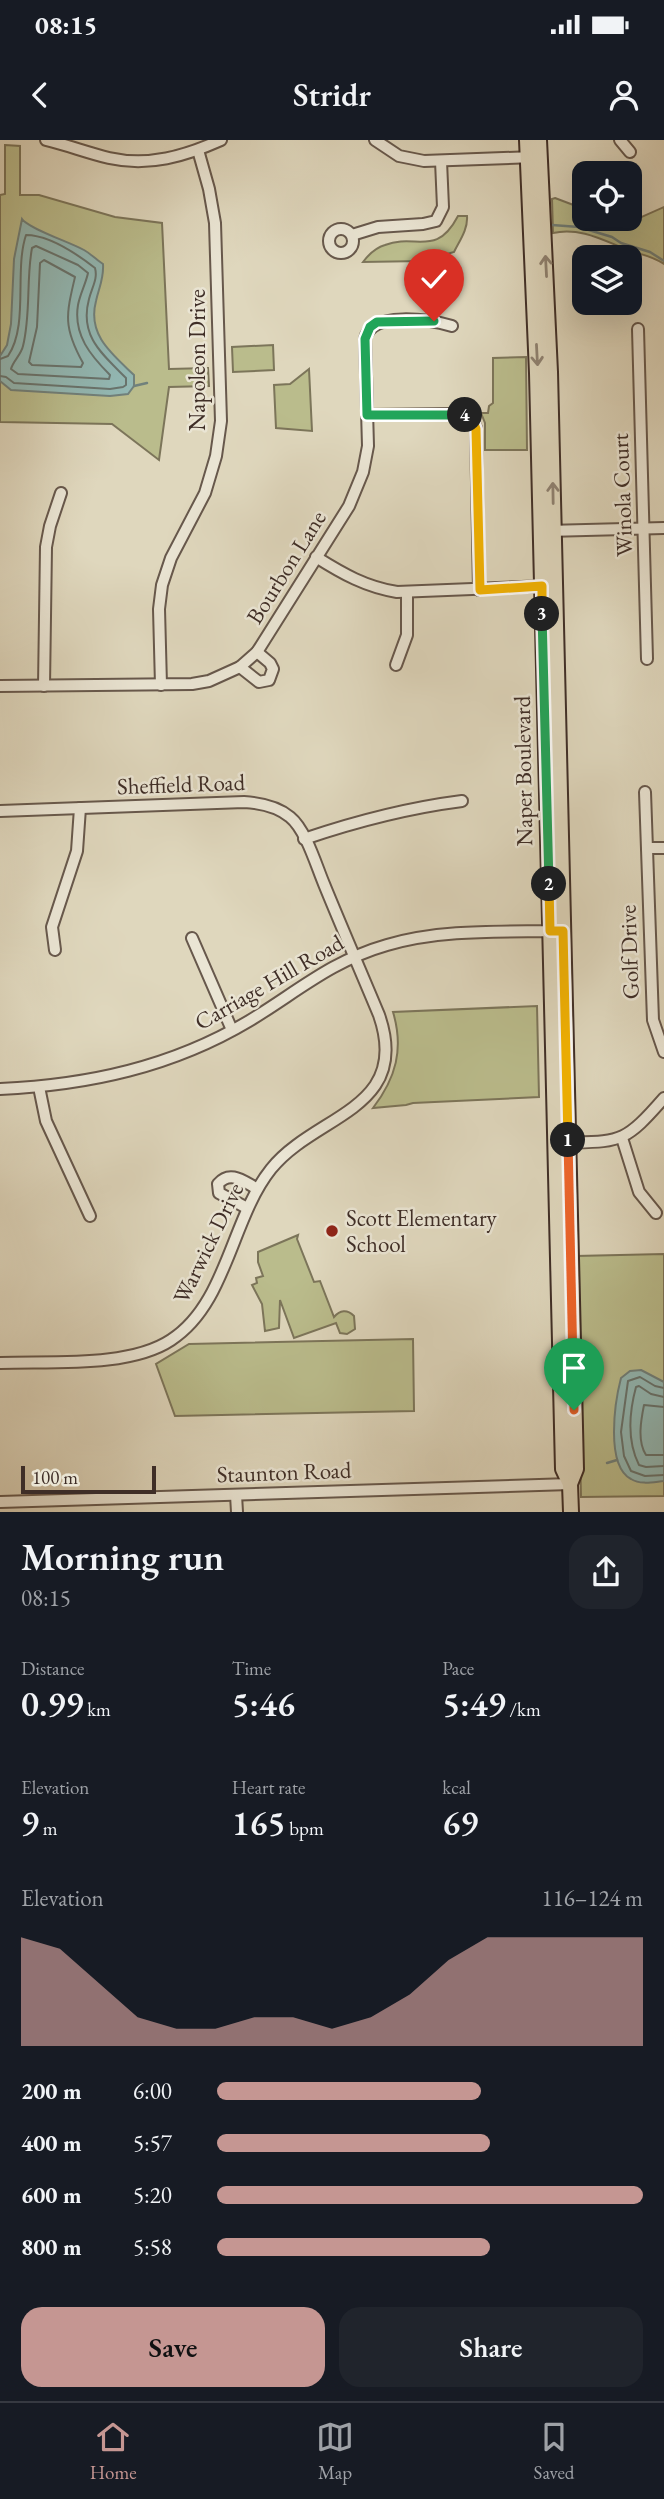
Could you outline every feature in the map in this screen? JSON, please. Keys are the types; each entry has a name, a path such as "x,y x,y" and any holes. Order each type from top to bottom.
{"main road":[{"name":"Naper Boulevard","path":"527,140 534,157"},
{"name":"Naper Boulevard","path":"539,140 534,157 537,373 547,531 562,1143 576,1469 570,1484 571,1512"}],"street":[{"path":"46,140 134,162 167,159 221,140"},
{"path":"375,140 399,156 412,160 534,157"},
{"path":"620,140 630,152"},
{"name":"Napoleon Drive","path":"161,685 159,609 162,585 172,558 205,493 216,456 221,421 215,223 198,150"},
{"path":"352,235 378,227 436,221 443,207 441,161"},
{"name":"Bourbon Lane","path":"0,685 200,683 240,667 257,652 349,506 363,472 368,446 365,339 370,327 377,322 419,320 452,326"},
{"name":"Winola Court","path":"638,329 647,659"},
{"path":"367,415 455,414 467,415 473,421 476,429 480,590"},
{"path":"44,686 46,547 61,493"},
{"path":"547,531 664,528"},
{"path":"316,557 367,586 407,592 548,586"},
{"path":"396,665 407,635 407,592"},
{"path":"240,667 259,682 270,680 273,669 257,652"},
{"name":"Golf Drive","path":"645,792 653,1020 664,1052"},
{"path":"304,839 371,817 461,801"},
{"name":"Sheffield Road","path":"0,811 256,803 270,806 290,817 304,839 354,956"},
{"path":"55,950 52,927 77,851 80,808"},
{"path":"647,848 664,848"},
{"name":"Carriage Hill Road","path":"0,1088 39,1087 87,1081 136,1070 177,1055 232,1031 314,977 354,956 388,944 426,936 556,931"},
{"path":"191,937 232,1031"},
{"name":"Warwick Drive","path":"0,1363 118,1359 142,1354 172,1340 188,1327 204,1307 256,1188 290,1150 361,1103 379,1077 384,1060 383,1029 354,956"},
{"path":"39,1087 46,1121 89,1216"},
{"path":"562,1143 604,1142 622,1138 634,1131 664,1098"},
{"path":"622,1138 639,1192 656,1213"},
{"path":"247,1208 219,1193 218,1184 224,1178 232,1177 256,1188"},
{"name":"Staunton Road","path":"0,1502 570,1484"},
{"path":"236,1495 237,1512"}],"green space":[{"path":"5,145 20,146 20,195 39,195 115,217 162,223 169,369 208,368 209,386 169,387 159,460 112,424 0,422 0,195 5,194"},
{"path":"552,199 572,204 572,231 642,231 642,217 664,207 664,264 642,255 642,245 615,245 589,235 553,233"},
{"path":"458,216 467,216 467,221 454,252 423,261 363,262 372,252 385,245 406,241 425,242 442,237"},
{"path":"273,345 274,370 233,372 232,347"},
{"path":"526,357 527,450 485,450 485,423 481,413 488,413 489,406 493,403 493,358"},
{"path":"309,369 312,431 276,428 274,385 290,384"},
{"path":"537,1006 539,1097 413,1103 373,1108 387,1086 396,1063 398,1038 393,1012"},
{"path":"298,1235 297,1239 314,1282 320,1281 334,1317 344,1311 354,1316 355,1329 347,1334 340,1333 336,1323 294,1338 280,1300 279,1328 265,1331 262,1304 252,1285 257,1283 256,1278 263,1276 258,1252"},
{"path":"664,1254 664,1496 581,1497 576,1256"},
{"path":"413,1339 414,1411 175,1416 156,1364 189,1344"}],"water":[{"path":"22,219 33,227 84,250 103,264 94,313 95,324 103,343 134,375 134,386 128,394 110,396 11,390 0,381 0,356 7,345 11,324 14,259"},
{"path":"641,1370 664,1382 664,1481 647,1483 631,1479 623,1472 615,1447 616,1402 621,1378 630,1371"}],"waterway":[{"path":"552,225 579,227 612,237 621,243 650,252 664,261"},
{"path":"134,386 147,383"},
{"path":"607,1463 617,1460"}],"place":[{"name":"Scott Elementary School","path":"332,1231"}],"route":[{"path":"434,321 377,322 370,327 365,339 367,415 467,415 476,429 480,590 542,586 550,931 563,931 574,1410"}]}
